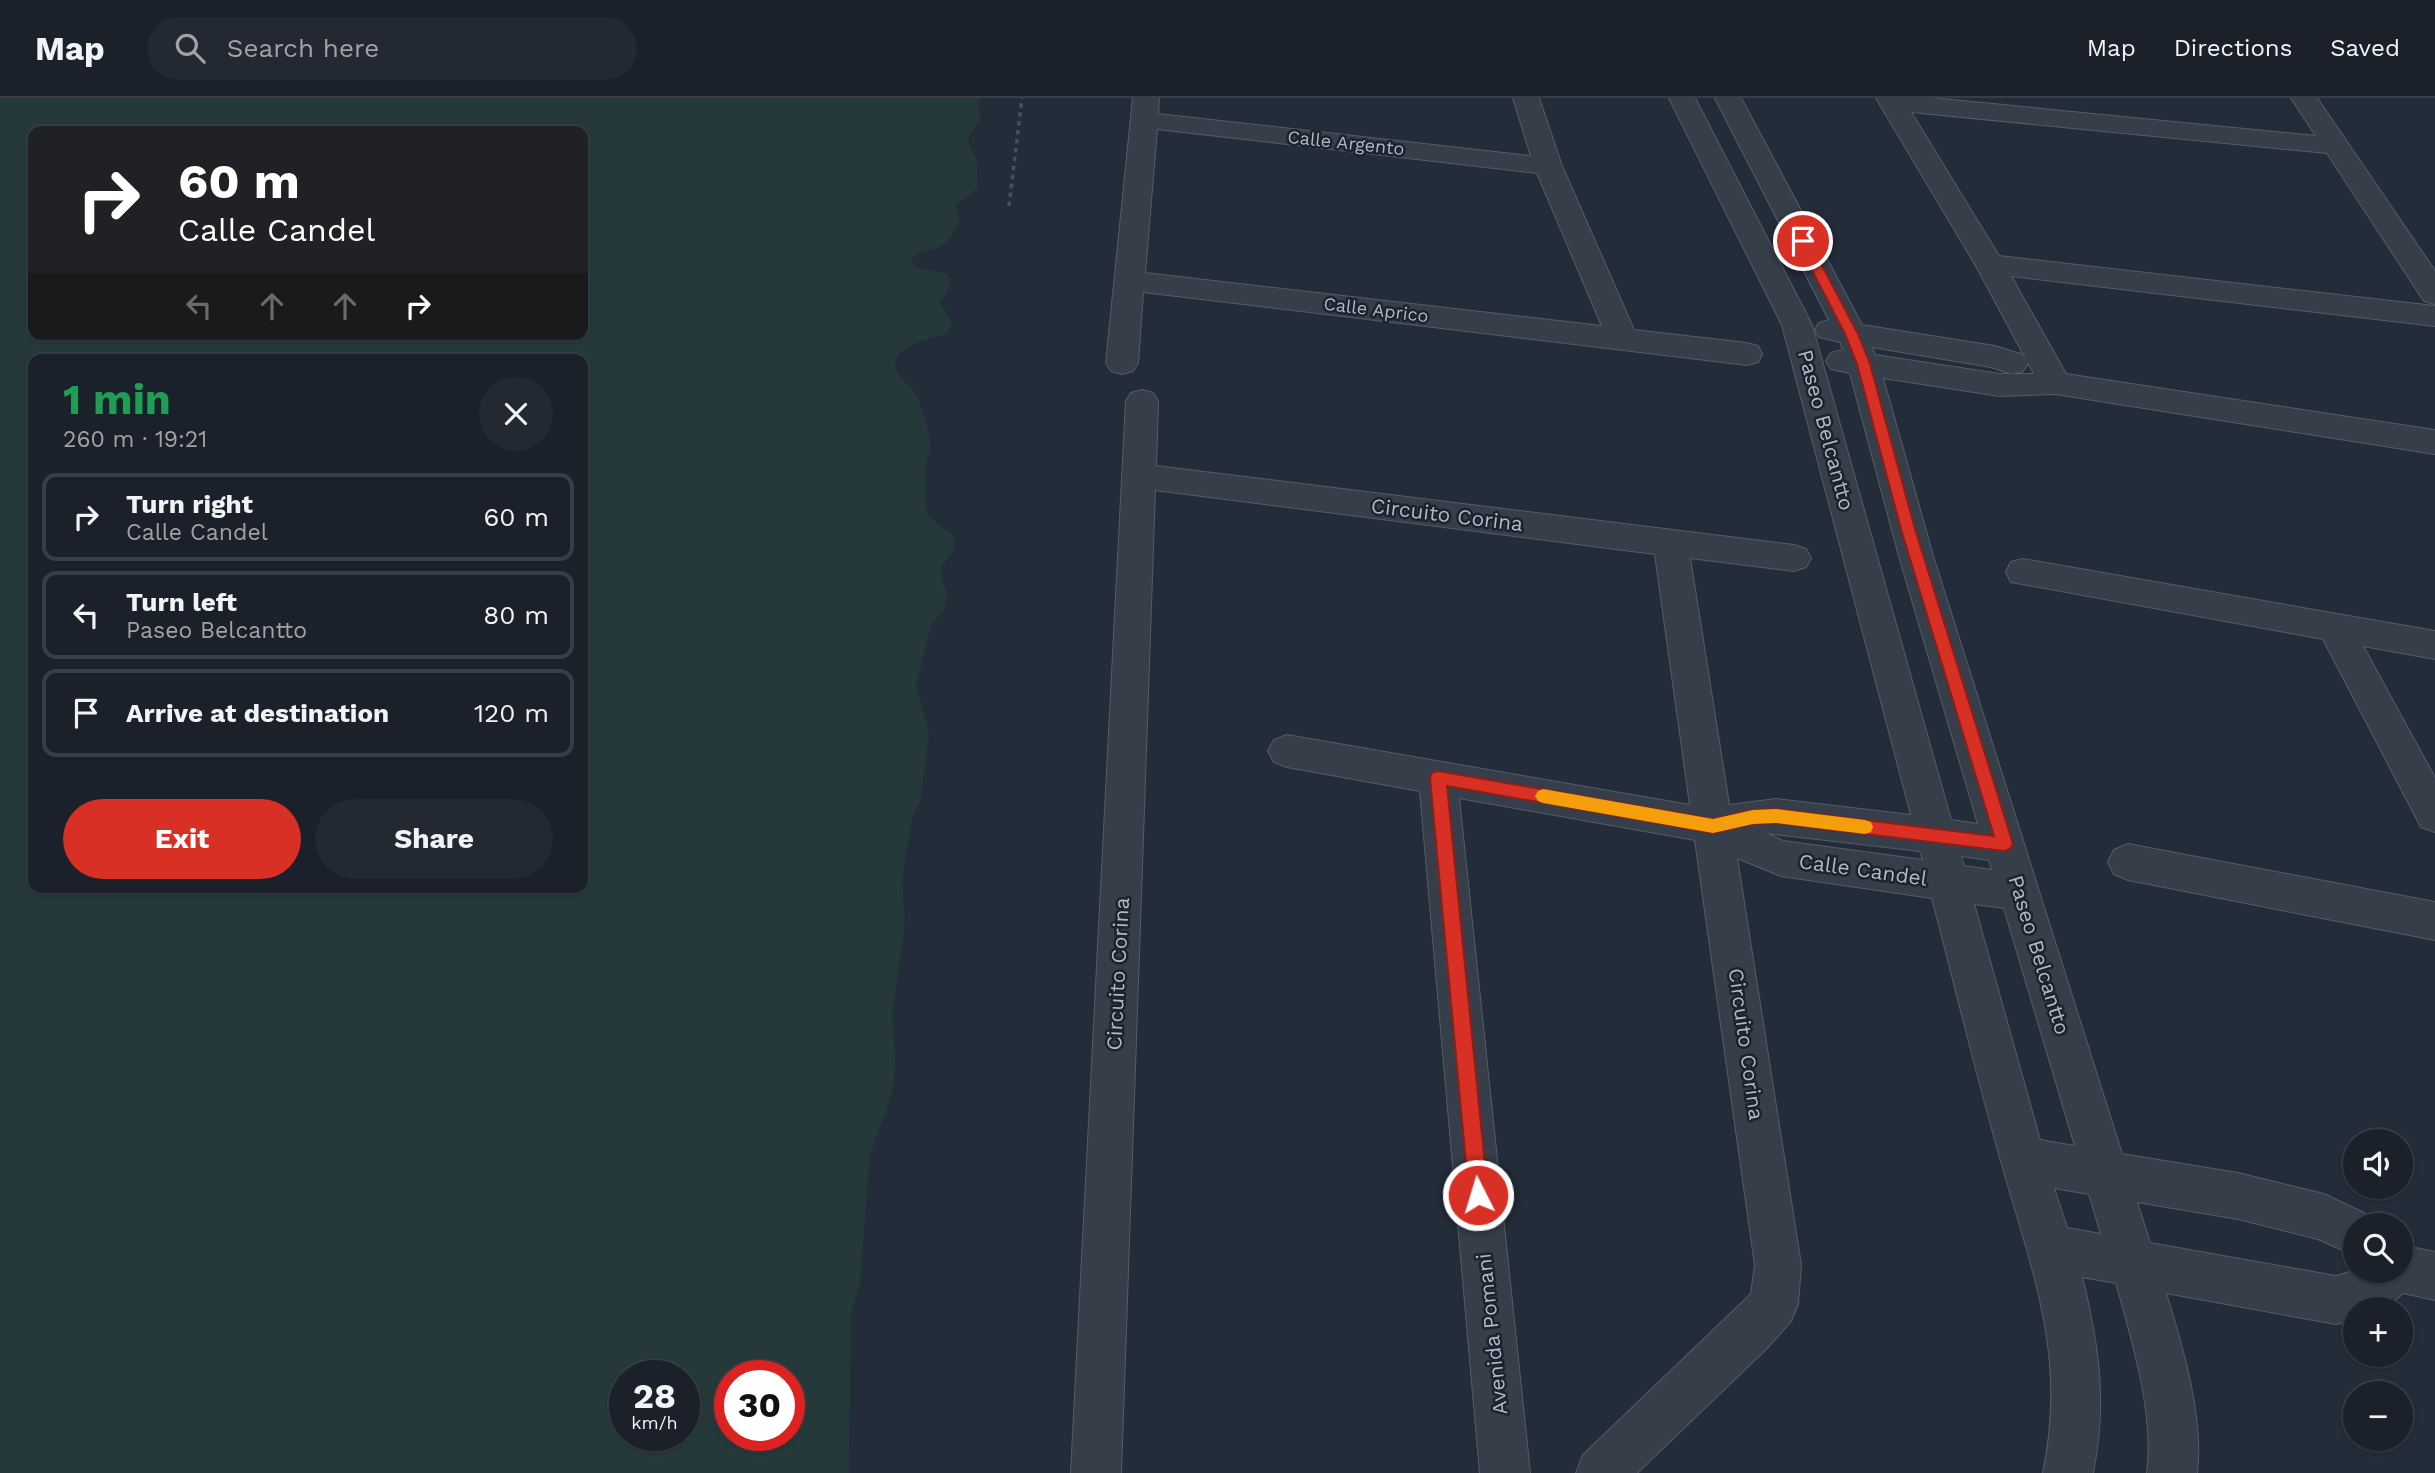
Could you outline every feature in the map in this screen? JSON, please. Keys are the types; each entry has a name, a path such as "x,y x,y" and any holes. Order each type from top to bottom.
{"street":[{"path":"1526,98 1548,166 1623,340"},
{"name":"Paseo Belcantto","path":"1682,98 1802,340 1917,834 1949,883 2050,1248 2072,1338 2078,1397 2073,1455 2068,1473"},
{"name":"Paseo Belcantto","path":"1728,98 1858,349 1908,529 2159,1348 2175,1450 2172,1473"},
{"path":"2304,98 2435,294"},
{"path":"1891,100 1990,264 2055,383"},
{"path":"1891,100 2336,146"},
{"path":"1122,363 1145,109"},
{"name":"Calle Argento","path":"1145,109 1548,166"},
{"path":"1990,264 2435,316"},
{"name":"Calle Aprico","path":"1130,281 1747,354"},
{"path":"1802,340 1858,349 2008,386 2055,383 2435,442"},
{"name":"Circuito Corina","path":"1096,1473 1142,401"},
{"name":"Circuito Corina","path":"1140,475 1671,545 1794,558"},
{"name":"Circuito Corina","path":"1601,1473 1750,1331 1774,1304 1778,1265 1671,545"},
{"path":"2023,572 2435,645"},
{"path":"2334,627 2435,815"},
{"name":"Calle Candel","path":"1287,751 1713,826 1781,858 2019,892"},
{"name":"Avenida Pomani","path":"1438,778 1505,1473"},
{"name":"Calle Candel","path":"1713,826 1753,817 1776,816 2004,844"},
{"path":"1909,877 1917,834"},
{"path":"2128,862 2435,921"},
{"path":"2024,1160 2238,1196 2323,1217 2343,1227"},
{"path":"2050,1248 2336,1300 2366,1294 2379,1283"},
{"path":"2413,1271 2435,1276"}],"path":[{"path":"1009,206 1022,98"}],"green space":[{"path":"0,98 982,98 978,102 980,120 968,140 977,162 978,188 956,204 959,222 946,242 910,259 917,268 947,273 949,289 939,302 952,322 948,333 906,348 900,353 896,364 899,375 918,399 928,431 930,453 926,470 926,509 937,524 954,539 955,546 941,567 942,582 948,595 944,610 932,622 916,685 929,733 921,799 912,818 902,879 905,922 892,1014 894,1083 888,1107 870,1153 860,1283 851,1312 849,1473 0,1473"}],"slow traffic":[{"path":"1543,796 1713,826 1753,817 1776,816 1865,827"}],"route":[{"path":"1478,1195 1438,778 1713,826 1753,817 1776,816 2004,844 1908,529 1864,364 1852,334 1803,241"}]}
